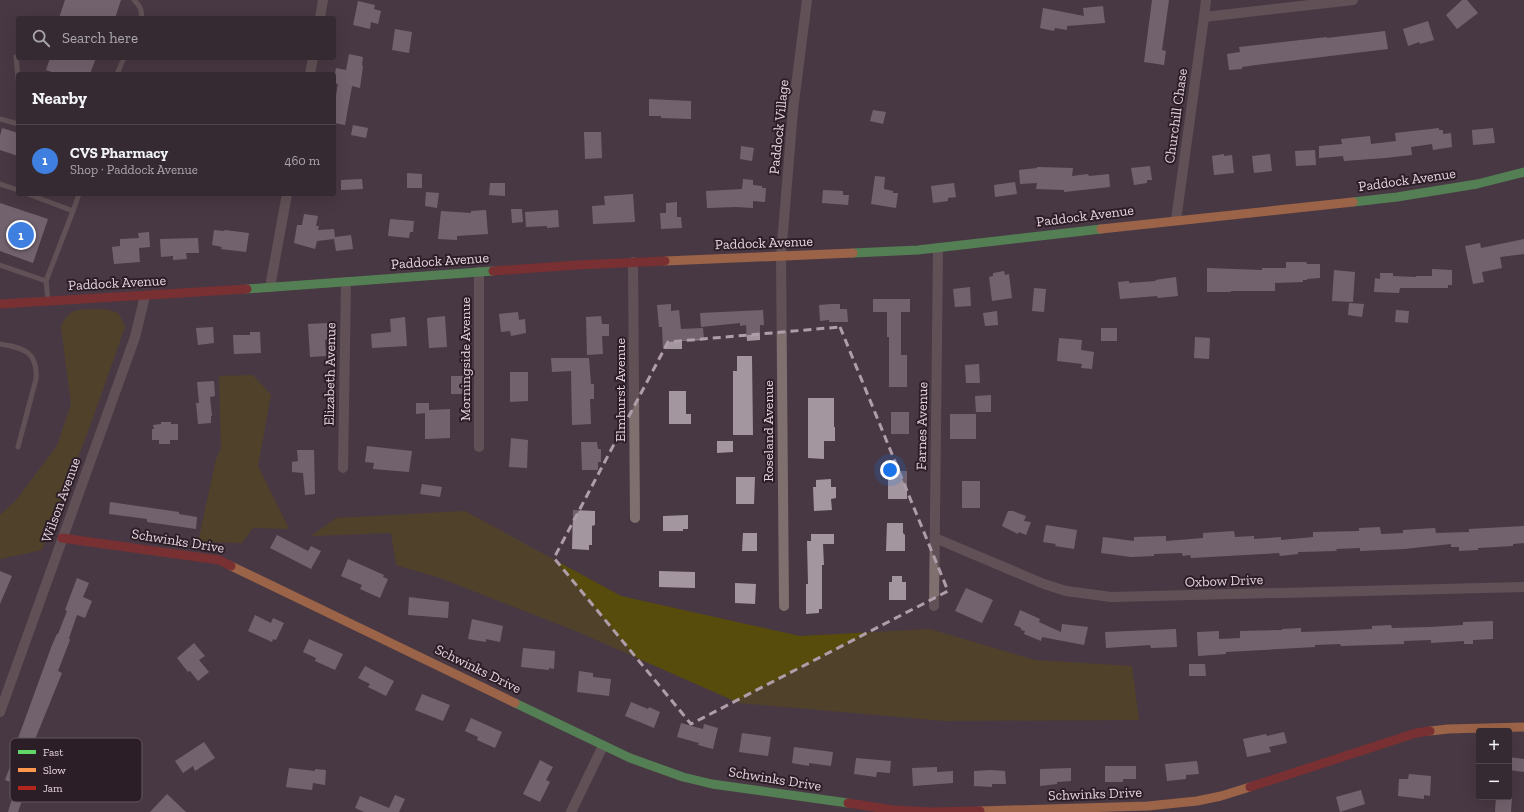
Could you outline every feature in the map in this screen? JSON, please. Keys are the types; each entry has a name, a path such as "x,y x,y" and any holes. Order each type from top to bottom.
{"main road":[{"name":"Paddock Avenue","path":"0,304 145,296 633,262 885,252 938,248 1176,220 1404,196 1463,186 1524,172"},
{"name":"Schwinks Drive","path":"62,538 219,560 603,746 630,758 683,777 712,784 893,810 971,812 1148,806 1197,801 1221,796 1416,733 1448,729 1524,727"}],"street":[{"path":"320,16 324,0"},
{"name":"Paddock Village","path":"781,256 793,110 807,0"},
{"name":"Churchill Chase","path":"1176,220 1206,0"},
{"path":"1204,17 1353,0"},
{"path":"310,72 313,60"},
{"path":"270,287 287,196"},
{"name":"Farnes Avenue","path":"934,606 938,248"},
{"name":"Roseland Avenue","path":"781,256 784,606"},
{"name":"Elmhurst Avenue","path":"633,262 635,518"},
{"name":"Morningside Avenue","path":"479,272 479,447"},
{"name":"Elizabeth Avenue","path":"343,468 346,282"},
{"name":"Wilson Avenue","path":"0,712 133,344 145,296"},
{"name":"Oxbow Drive","path":"935,538 1044,584 1066,591 1111,598 1524,587"},
{"path":"570,812 603,746"}],"lane":[{"path":"134,0 138,4 141,11 141,16"},
{"path":"16,60 17,72"},
{"path":"118,72 123,60"},
{"path":"0,118 16,123"},
{"path":"0,184 16,189"},
{"path":"33,196 73,211"},
{"path":"48,301 46,281 78,196"},
{"path":"0,265 46,281"},
{"path":"0,344 19,348 27,352 32,357 36,371 36,379 18,447"}],"highlighted area":[{"path":"840,327 948,591 691,724 554,558 668,342"}],"shaded area":[{"path":"83,309 103,309 116,312 122,319 125,327 89,429 42,550 0,559 0,515 16,500 57,446 71,404 61,327 68,315 73,312"},
{"path":"253,375 271,395 258,466 289,529 253,528 242,543 198,542 216,459 221,448 219,376"},
{"path":"465,511 621,596 800,636 930,629 1035,660 1132,666 1139,720 945,721 739,703 578,632 440,578 396,565 391,533 311,536 336,518"}],"building":[{"path":"65,0 121,0 116,16 60,16"},
{"path":"1152,0 1169,0 1162,50 1166,51 1164,65 1144,62"},
{"path":"1462,0 1467,0 1478,13 1457,29 1446,15"},
{"path":"358,1 375,5 374,9 381,11 378,24 371,22 370,29 353,25"},
{"path":"1103,6 1105,23 1067,26 1067,30 1055,28 1054,31 1040,28 1043,8 1084,16 1083,8"},
{"path":"1428,21 1434,40 1420,44 1419,42 1408,46 1403,29"},
{"path":"395,29 412,32 409,53 392,50"},
{"path":"1385,31 1388,49 1256,65 1242,67 1242,69 1229,70 1227,54 1240,52 1239,47"},
{"path":"349,54 363,57 360,88 352,86 345,125 336,123 336,96 338,84 336,84 335,72 336,68 346,70"},
{"path":"49,60 95,60 91,72 52,72 46,70"},
{"path":"649,99 691,101 691,119 649,116"},
{"path":"873,110 886,112 883,124 870,121"},
{"path":"353,125 368,128 366,138 351,135"},
{"path":"2,128 16,132 16,155 0,150 0,136"},
{"path":"1439,128 1439,130 1443,130 1443,134 1451,133 1452,147 1433,150 1432,144 1411,147 1412,155 1385,158 1344,161 1343,156 1319,158 1319,146 1342,144 1341,139 1370,136 1371,144 1396,141 1395,133"},
{"path":"1493,128 1495,143 1473,145 1472,130"},
{"path":"584,132 601,132 602,158 585,159"},
{"path":"741,146 754,148 752,161 740,159"},
{"path":"1315,150 1316,165 1296,166 1295,151"},
{"path":"1224,154 1224,156 1232,155 1234,173 1214,175 1212,156"},
{"path":"1270,154 1272,171 1254,173 1252,156"},
{"path":"1150,166 1152,180 1147,180 1147,183 1134,185 1131,168"},
{"path":"1037,167 1073,168 1072,176 1109,174 1110,187 1064,192 1064,190 1036,189 1037,183 1020,184 1019,170"},
{"path":"407,173 422,174 422,188 407,188"},
{"path":"875,176 885,177 884,189 893,191 893,193 898,193 896,208 871,204"},
{"path":"362,179 363,189 341,190 341,180"},
{"path":"743,179 753,180 753,185 766,188 765,202 753,201 753,208 707,208 706,191 742,189"},
{"path":"1015,182 1017,194 995,197 994,185"},
{"path":"490,183 505,183 505,196 489,195"},
{"path":"954,183 956,197 948,198 948,201 933,203 931,186"},
{"path":"823,190 843,191 843,195 849,195 848,205 822,203"},
{"path":"426,192 439,193 437,208 425,206"},
{"path":"633,194 635,222 593,224 592,206 605,205 604,196"},
{"path":"677,202 677,217 681,217 682,228 661,229 660,213 666,213 666,203"},
{"path":"0,203 48,219 33,263 0,251"},
{"path":"511,209 522,209 523,222 512,223"},
{"path":"486,210 488,234 457,236 457,240 438,239 441,211 471,213 471,211"},
{"path":"558,210 559,227 526,227 525,212"},
{"path":"304,214 318,216 316,226 319,226 318,230 334,229 335,237 351,235 353,249 336,251 334,239 317,241 315,249 294,243 297,225 302,225"},
{"path":"390,219 414,221 413,232 410,232 409,238 388,236"},
{"path":"214,230 249,233 246,252 221,249 222,247 212,245"},
{"path":"149,232 150,247 139,248 140,262 114,264 112,247 120,246 120,239 139,238 138,233"},
{"path":"198,238 199,253 186,253 187,259 173,260 173,256 161,257 160,239"},
{"path":"1524,239 1524,254 1500,257 1502,268 1482,272 1484,282 1473,284 1465,246 1480,243 1481,248"},
{"path":"1286,262 1320,264 1320,278 1307,279 1303,280 1303,282 1275,283 1275,291 1207,292 1207,268 1262,270 1262,268 1286,268"},
{"path":"1432,269 1452,270 1452,285 1448,285 1448,288 1400,288 1399,293 1374,292 1375,278 1380,279 1380,273 1393,273 1393,276 1432,276"},
{"path":"1334,270 1355,272 1353,302 1332,301"},
{"path":"1004,271 1005,275 1009,274 1012,298 992,301 989,277 993,276 993,273"},
{"path":"1176,277 1178,296 1120,299 1118,282 1129,281 1129,283 1156,281 1155,280"},
{"path":"970,287 971,306 955,307 953,289"},
{"path":"1034,288 1046,289 1044,312 1032,311"},
{"path":"873,299 910,299 910,312 901,312 901,355 907,355 907,387 889,387 889,337 887,337 887,312 873,312"},
{"path":"1349,303 1364,304 1362,317 1348,315"},
{"path":"671,304 671,311 679,310 681,329 703,328 704,340 682,341 682,349 663,349 662,327 659,327 657,305"},
{"path":"840,304 840,309 847,309 848,322 829,322 829,320 820,321 819,305"},
{"path":"763,310 764,325 760,325 760,340 747,341 746,325 740,326 740,323 701,327 700,313"},
{"path":"1396,310 1409,311 1408,323 1395,322"},
{"path":"997,311 998,325 985,326 983,313"},
{"path":"518,312 519,320 525,319 526,333 511,336 510,331 501,332 499,314"},
{"path":"445,316 447,347 429,348 427,318"},
{"path":"601,316 602,324 609,324 609,336 602,336 603,354 587,355 586,317"},
{"path":"405,317 407,346 372,348 371,334 391,332 390,319"},
{"path":"327,323 328,339 325,340 326,356 310,357 308,324"},
{"path":"213,327 214,343 198,345 196,328"},
{"path":"1101,328 1117,328 1117,341 1101,341"},
{"path":"250,332 260,332 261,353 234,354 233,335 250,335"},
{"path":"1195,337 1210,338 1209,359 1194,358"},
{"path":"1059,338 1082,340 1081,350 1094,352 1092,369 1081,368 1082,364 1057,361"},
{"path":"737,356 752,356 753,435 733,435 733,371 737,371"},
{"path":"551,358 589,358 591,384 594,384 594,399 590,399 591,424 572,425 571,371 552,372"},
{"path":"979,364 980,383 966,383 965,365"},
{"path":"510,372 528,372 528,401 510,402"},
{"path":"451,376 467,376 467,394 451,394"},
{"path":"214,381 215,396 210,397 212,416 211,423 198,424 196,403 199,403 197,382"},
{"path":"669,391 686,391 686,414 691,414 691,424 669,424"},
{"path":"991,395 991,412 976,412 975,396"},
{"path":"808,398 834,398 835,441 824,441 824,459 808,458"},
{"path":"416,403 429,403 429,410 450,409 450,438 425,439 425,413 416,414"},
{"path":"891,412 909,412 909,434 891,434"},
{"path":"950,414 976,414 976,439 950,439"},
{"path":"161,422 178,424 178,440 170,440 170,444 159,444 159,440 152,440 152,429 154,429 153,425 161,424"},
{"path":"511,438 528,440 527,468 509,467"},
{"path":"717,441 733,441 733,452 717,453"},
{"path":"581,442 597,442 598,449 601,449 601,462 598,462 598,470 582,470"},
{"path":"367,446 412,451 409,472 373,469 374,463 365,462"},
{"path":"297,450 314,450 315,494 305,495 303,473 292,472 292,462 298,461"},
{"path":"888,471 907,471 907,499 888,499"},
{"path":"736,477 755,477 754,504 736,504"},
{"path":"831,479 831,487 836,487 836,498 831,499 832,510 814,511 813,487 816,487 816,480"},
{"path":"962,481 980,481 980,508 962,508"},
{"path":"422,484 442,487 440,497 420,494"},
{"path":"110,502 179,512 179,514 197,517 196,529 147,522 147,519 109,514"},
{"path":"573,510 595,511 595,525 592,526 592,545 589,545 589,550 572,549"},
{"path":"1008,511 1013,511 1026,516 1024,521 1031,522 1026,535 1019,532 1018,534 1002,526"},
{"path":"688,515 688,529 683,529 683,531 663,531 663,516"},
{"path":"887,523 903,523 905,551 886,551"},
{"path":"1046,525 1077,530 1074,549 1055,546 1056,544 1043,542"},
{"path":"1524,526 1524,543 1513,544 1513,546 1478,548 1478,550 1459,551 1459,547 1451,547 1451,544 1404,549 1360,551 1360,548 1336,549 1337,551 1298,552 1298,554 1280,556 1279,553 1191,558 1190,555 1183,556 1182,553 1131,557 1101,553 1103,537 1134,541 1134,537 1166,536 1166,541 1203,538 1203,533 1234,531 1235,537 1254,536 1254,539 1281,537 1281,540 1313,537 1313,532 1359,531 1359,528 1380,527 1381,534 1403,533 1403,530 1435,528 1436,533 1469,532 1469,529"},
{"path":"743,533 757,533 757,551 742,551"},
{"path":"811,534 834,534 834,544 823,544 824,565 822,565 822,609 819,609 819,613 806,614 806,584 808,584 807,541 811,541"},
{"path":"277,535 308,551 311,546 321,551 311,569 270,548"},
{"path":"348,559 384,575 383,577 388,579 380,598 360,589 362,585 341,576"},
{"path":"0,571 12,576 0,604"},
{"path":"659,571 695,572 695,588 659,587"},
{"path":"892,576 902,576 902,582 906,582 906,600 889,600 889,582 892,582"},
{"path":"77,578 89,583 83,597 92,601 85,618 77,615 69,638 70,640 58,671 62,673 36,738 18,738 52,645 67,611 65,610"},
{"path":"735,583 756,584 755,604 735,603"},
{"path":"966,588 993,600 982,623 955,611"},
{"path":"409,597 449,602 448,618 408,615"},
{"path":"1020,610 1040,619 1039,622 1061,632 1062,624 1088,627 1084,645 1042,637 1041,641 1024,634 1025,631 1014,625"},
{"path":"255,615 271,623 273,618 284,623 276,640 273,639 272,642 248,631"},
{"path":"472,619 503,626 500,642 486,639 486,642 468,639"},
{"path":"1493,621 1493,639 1473,640 1473,644 1464,644 1464,641 1431,643 1431,640 1404,641 1404,644 1341,646 1340,644 1315,645 1315,647 1226,652 1226,654 1198,656 1197,632 1219,631 1219,639 1240,638 1240,631 1301,628 1301,632 1332,631 1372,629 1372,626 1391,625 1392,628 1430,627 1463,625 1463,622"},
{"path":"1176,629 1177,647 1151,648 1150,645 1106,648 1105,632"},
{"path":"309,639 343,654 335,670 315,661 316,658 303,652"},
{"path":"194,643 205,656 199,660 209,672 198,681 190,671 188,672 177,658"},
{"path":"523,648 555,651 554,669 549,668 549,670 521,667"},
{"path":"1189,664 1205,664 1206,676 1189,676"},
{"path":"365,666 394,681 386,696 368,687 370,684 358,678"},
{"path":"579,671 593,673 593,677 611,679 609,696 577,692"},
{"path":"422,694 450,705 443,721 415,710"},
{"path":"631,702 660,712 654,728 625,716"},
{"path":"471,718 502,732 495,748 477,740 478,737 465,731"},
{"path":"681,723 703,729 704,724 718,728 713,749 698,745 699,743 677,737"},
{"path":"1284,732 1287,743 1269,747 1271,752 1247,757 1243,739"},
{"path":"742,733 771,737 768,756 739,752"},
{"path":"204,742 215,758 195,771 193,766 183,773 175,761"},
{"path":"794,747 833,752 831,766 809,763 809,766 792,763"},
{"path":"1512,757 1524,759 1524,772 1512,770"},
{"path":"856,758 891,761 890,773 877,772 876,777 854,774"},
{"path":"540,760 553,767 546,780 550,782 540,802 523,794"},
{"path":"1197,761 1199,774 1186,775 1186,779 1167,781 1165,764"},
{"path":"1105,766 1136,766 1136,779 1123,779 1123,782 1105,782"},
{"path":"10,767 10,782 5,780"},
{"path":"937,767 937,772 953,771 953,783 913,786 912,768"},
{"path":"289,768 315,771 315,769 326,770 325,785 313,783 312,790 286,787"},
{"path":"1071,768 1071,781 1057,782 1057,784 1040,786 1040,769"},
{"path":"974,771 1005,771 1006,784 992,784 992,787 974,786"},
{"path":"1409,774 1431,776 1430,796 1424,795 1424,799 1398,796 1399,779 1408,779"},
{"path":"1361,790 1365,804 1340,812 1336,797"},
{"path":"167,794 186,812 150,812"},
{"path":"395,795 405,799 399,812 364,812 355,808 360,796 389,808"},
{"path":"1496,800 1512,800 1511,812 1495,812"},
{"path":"11,802 21,802 18,812 8,812"}],"traffic: fast":[{"path":"1353,202 1397,197 1477,184 1524,172"},
{"path":"853,253 918,250 1101,229"},
{"path":"247,289 493,271"},
{"path":"515,703 630,758 683,777 712,784 848,803"}],"traffic: slow":[{"path":"1101,229 1353,202"},
{"path":"665,261 853,253"},
{"path":"231,566 515,703"},
{"path":"1430,731 1448,729 1524,727"},
{"path":"980,811 1148,806 1197,801 1221,796 1250,787"}],"traffic: jam":[{"path":"493,271 665,261"},
{"path":"0,304 247,289"},
{"path":"62,538 219,560 231,566"},
{"path":"1250,787 1416,733 1430,731"},
{"path":"848,803 893,810 930,812 980,811"}],"place":[{"name":"CVS Pharmacy","path":"21,235"}]}
